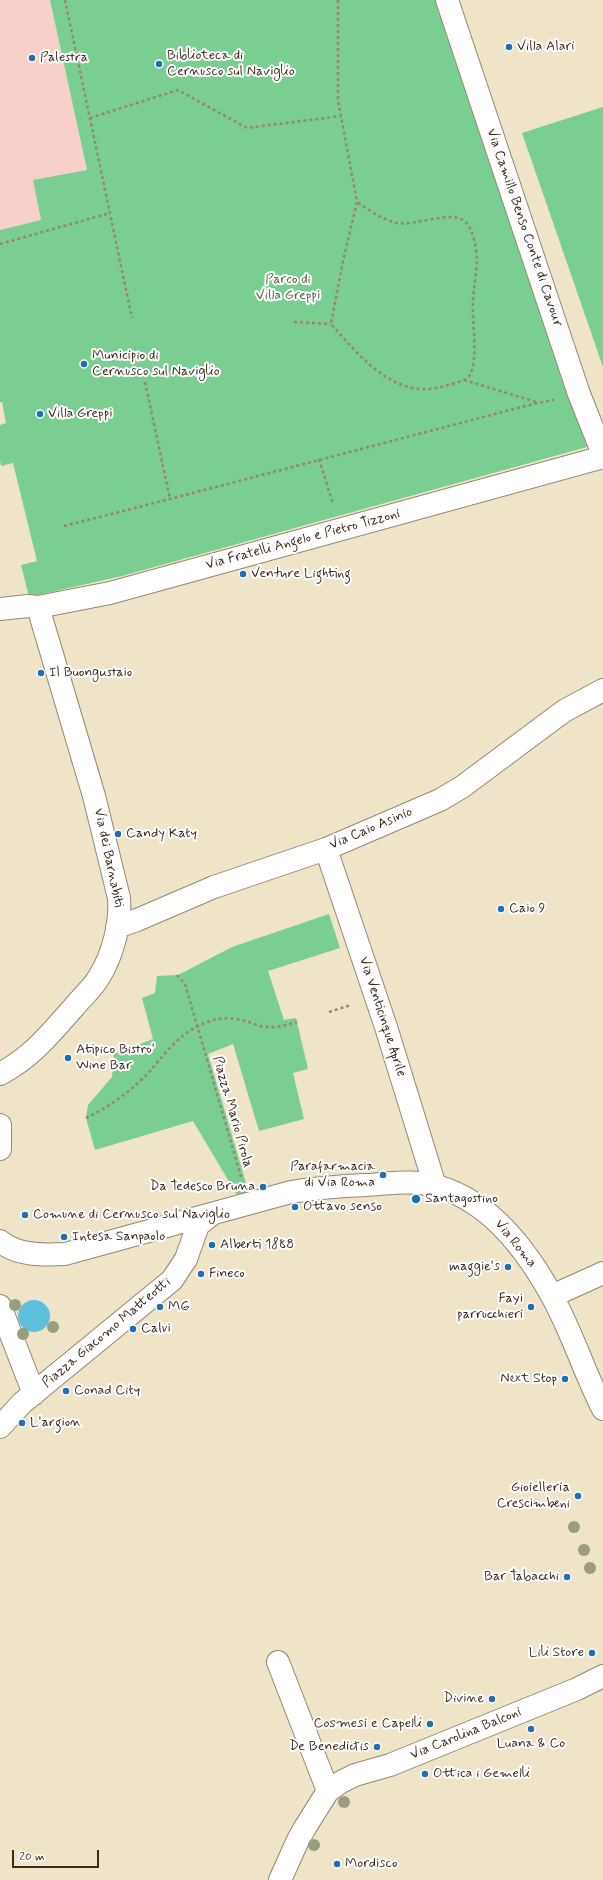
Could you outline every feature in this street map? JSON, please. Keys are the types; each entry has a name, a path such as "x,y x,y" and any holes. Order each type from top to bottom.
{"street":[{"name":"Via Camillo Benso Conte di Cavour","path":"447,0 579,394 603,455"},
{"name":"Via Fratelli Angelo e Pietro Tizzoni","path":"0,609 38,607 110,594 603,455"},
{"name":"Via dei Barnabiti","path":"1,1073 20,1062 41,1044 100,976 110,953 120,911 119,898 94,796 38,607"},
{"name":"Via Caio Asinio","path":"117,926 137,920 214,887 326,849 440,800 462,787 564,711 603,690"},
{"name":"Via Venticinque Aprile","path":"326,849 386,1027 435,1186"},
{"path":"0,1125 0,1149"},
{"name":"Via Roma","path":"212,1214 307,1189 400,1183 435,1186 462,1196 499,1222 524,1252 552,1296 603,1409"},
{"path":"0,1241 21,1252 65,1254 212,1214"},
{"name":"Piazza Giacomo Matteotti","path":"0,1306 28,1398 172,1280 186,1259 198,1225 212,1214"},
{"path":"552,1296 603,1274"},
{"path":"0,1427 28,1398"},
{"path":"278,1662 328,1791"},
{"name":"Via Carolina Balconi","path":"280,1880 298,1840 328,1791 341,1782 355,1775 390,1765 577,1689 603,1676"}],"path":[{"path":"65,0 132,318"},
{"path":"331,324 357,202 338,100 338,0"},
{"path":"90,118 178,90 247,128 341,116"},
{"path":"294,322 331,324 376,372 404,387 426,389 441,388 464,380 471,374 474,358 473,305 477,259 470,228 462,220 452,217 422,222 397,223 377,215 357,202"},
{"path":"0,244 110,213"},
{"path":"464,380 537,402"},
{"path":"146,382 170,500"},
{"path":"64,526 170,500 537,402 557,400 579,394"},
{"path":"319,459 340,530"},
{"name":"Piazza Mario Pirola","path":"178,975 185,984 249,1204"},
{"path":"86,1118 104,1108 133,1087 187,1032 197,1026 219,1018 233,1018 266,1028 284,1026 297,1022"}],"shaded area":[{"path":"0,0 50,0 87,170 33,180 41,220 0,230"}],"green space":[{"name":"Parco di Villa Greppi","path":"50,0 436,0 587,447 122,576 29,597 21,565 37,561 13,463 1,466 0,460 0,425 6,423 2,402 0,402 0,230 41,220 33,180 87,170"},
{"path":"603,107 603,367 522,133"},
{"path":"329,914 340,948 268,971 284,1020 296,1018 308,1069 293,1073 304,1119 259,1131 233,1044 208,1054 249,1193 237,1195 193,1121 95,1150 86,1118 88,1105 112,1077 114,1054 153,1039 142,998 155,993 157,976 178,975 232,947"}],"water":[{"path":"31,1300 37,1300 47,1307 50,1316 49,1322 43,1329 37,1332 31,1332 21,1325 18,1319 18,1313 25,1303"}],"place":[{"name":"Villa Alari","path":"509,47"},
{"name":"Palestra","path":"32,58"},
{"name":"Biblioteca di Cernusco sul Naviglio","path":"159,64"},
{"name":"Municipio di Cernusco sul Naviglio","path":"84,364"},
{"name":"Villa Greppi","path":"40,414"},
{"name":"Venture Lighting","path":"243,574"},
{"name":"Il Buongustaio","path":"41,673"},
{"name":"Candy Katy","path":"118,834"},
{"name":"Caio 9","path":"501,909"},
{"name":"Atipico Bistro' Wine Bar","path":"68,1058"},
{"name":"Parafarmacia di Via Roma","path":"383,1175"},
{"name":"Da Tedesco Bruna","path":"263,1187"},
{"name":"Santagostino","path":"416,1199"},
{"name":"Ottavo senso","path":"295,1207"},
{"name":"Comune di Cernusco sul Naviglio","path":"25,1215"},
{"name":"Intesa Sanpaolo","path":"64,1237"},
{"name":"Alberti 1888","path":"212,1245"},
{"name":"maggie's","path":"508,1267"},
{"name":"Fineco","path":"201,1274"},
{"name":"MG","path":"160,1307"},
{"name":"Fayi parrucchieri","path":"531,1307"},
{"name":"Calvi","path":"133,1329"},
{"name":"Next Stop","path":"565,1379"},
{"name":"Conad City","path":"66,1391"},
{"name":"L'argion","path":"22,1423"},
{"name":"Gioielleria Crescimbeni","path":"578,1496"},
{"name":"Bar Tabacchi","path":"567,1577"},
{"name":"Lili Store","path":"592,1653"},
{"name":"Divine","path":"492,1699"},
{"name":"Cosmesi e Capelli","path":"430,1724"},
{"name":"Luana & Co","path":"531,1729"},
{"name":"De Benedictis","path":"377,1747"},
{"name":"Ottica i Gemelli","path":"425,1774"},
{"name":"Mordisco","path":"337,1864"}]}
